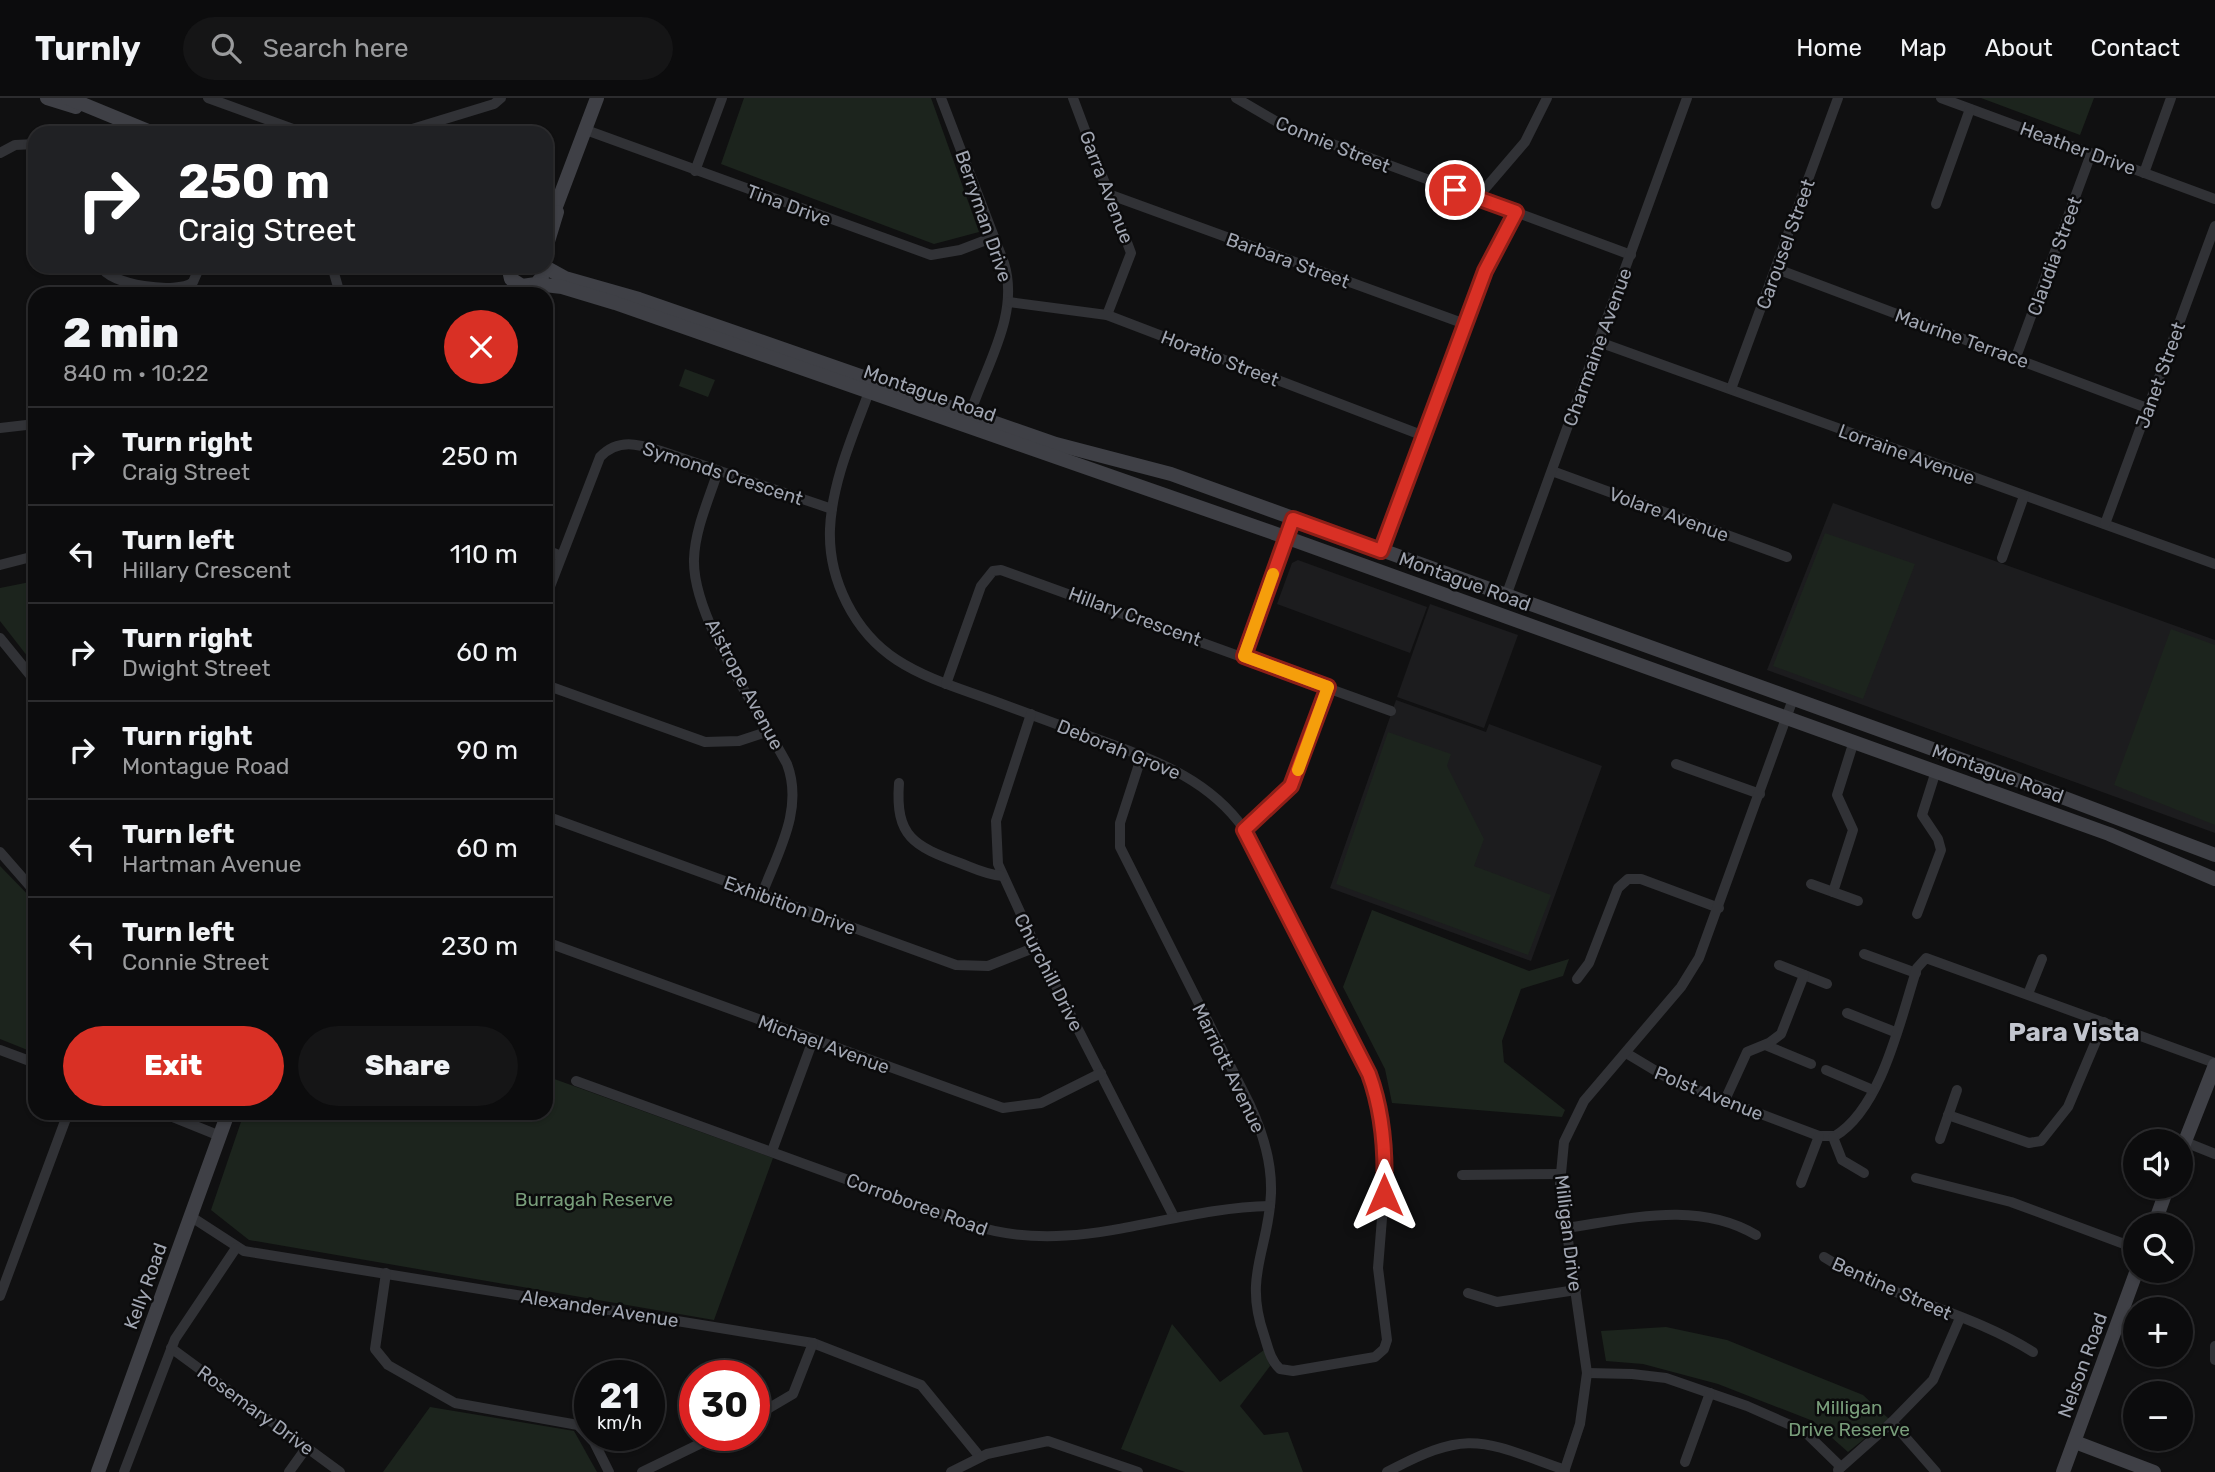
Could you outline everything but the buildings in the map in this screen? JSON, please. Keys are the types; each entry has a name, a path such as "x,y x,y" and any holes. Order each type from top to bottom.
{"main road":[{"path":"47,98 134,126"},
{"path":"68,98 101,114"},
{"path":"553,220 597,98"},
{"path":"553,211 557,204"},
{"name":"Montague Road","path":"553,271 565,278 639,299 871,386"},
{"name":"Montague Road","path":"511,273 522,286 526,287"},
{"name":"Montague Road","path":"539,287 555,285 584,293 967,419 2109,834 2215,879"},
{"name":"Montague Road","path":"967,419 1171,474 2215,855"},
{"path":"1499,614 1506,596"},
{"path":"2190,1129 2215,1064"},
{"name":"Kelly Road","path":"98,1472 226,1120"},
{"name":"Nelson Road","path":"2063,1472 2132,1283"},
{"path":"2074,1442 2154,1472"}],"street":[{"path":"208,98 285,126"},
{"path":"421,126 494,104 501,98"},
{"path":"695,171 722,98"},
{"name":"Berryman Drive","path":"942,98 1007,273 1009,302 1005,323 967,419"},
{"name":"Garra Avenue","path":"1073,98 1132,253 1107,315"},
{"name":"Connie Street","path":"1236,98 1284,126 1631,255"},
{"path":"1477,198 1525,142 1547,98"},
{"name":"Charmaine Avenue","path":"1506,596 1687,98"},
{"name":"Carousel Street","path":"1731,389 1838,98"},
{"name":"Heather Drive","path":"1941,98 2215,200"},
{"path":"2144,173 2171,98"},
{"path":"1936,204 1970,109"},
{"name":"Tina Drive","path":"586,130 931,256 960,250 993,237"},
{"path":"0,153 15,145 28,144"},
{"name":"Claudia Street","path":"2016,358 2091,153"},
{"name":"Barbara Street","path":"1111,195 1465,324"},
{"path":"1381,551 1490,259 1516,212"},
{"name":"Janet Street","path":"2105,524 2215,226"},
{"name":"Maurine Terrace","path":"1777,269 2147,408"},
{"path":"104,273 116,280 161,287"},
{"path":"179,287 192,282 196,273"},
{"name":"Horatio Street","path":"1009,302 1107,315 1424,436"},
{"name":"Lorraine Avenue","path":"1599,342 2215,564"},
{"name":"Deborah Grove","path":"871,386 847,453 832,509 832,560 846,603 895,659 946,684 1142,755 1205,788 1227,807 1244,830 1374,1088 1383,1139 1385,1181 1378,1268 1387,1340 1384,1349"},
{"path":"0,428 28,425"},
{"name":"Symonds Crescent","path":"553,578 600,457 610,448 632,443 832,509"},
{"name":"Aistrope Avenue","path":"718,471 696,539 695,571 716,635 791,774 794,803 762,894"},
{"name":"Volare Avenue","path":"1552,471 1787,558"},
{"path":"2002,558 2024,496"},
{"path":"1244,656 1293,519"},
{"path":"553,553 561,556"},
{"path":"0,565 28,558"},
{"name":"Hillary Crescent","path":"946,684 981,586 988,575 996,570 1019,574 1391,711"},
{"path":"0,639 28,673"},
{"path":"1244,830 1291,786 1328,687"},
{"path":"553,688 705,742 739,741 769,730"},
{"name":"Milligan Drive","path":"1565,1471 1580,1424 1587,1373 1566,1228 1560,1174 1562,1149 1574,1115 1687,978 1703,950 1793,699"},
{"name":"Churchill Drive","path":"1031,714 996,821 996,851 1002,876 1174,1217"},
{"path":"1833,892 1853,830 1837,795 1854,741"},
{"name":"Marriott Avenue","path":"1142,755 1120,823 1121,847 1256,1117 1269,1157 1270,1206 1255,1272 1254,1297 1257,1317 1276,1366 1293,1371 1367,1359 1380,1354 1384,1349"},
{"path":"1676,764 1760,794"},
{"path":"1917,914 1941,850 1938,838 1922,815 1936,771"},
{"path":"899,783 899,812 912,840 925,850 1002,876"},
{"name":"Exhibition Drive","path":"553,819 956,965 988,966 1036,947"},
{"path":"0,852 28,884"},
{"path":"1577,979 1589,963 1618,888 1628,879 1637,878 1719,908"},
{"path":"1811,884 1858,901"},
{"name":"Michael Avenue","path":"553,945 1003,1108 1041,1103 1101,1073"},
{"path":"1864,954 1916,973"},
{"path":"1864,1173 1842,1160 1833,1137 1854,1120 1874,1090 1923,959 1947,964 2215,1064"},
{"path":"2028,994 2042,959"},
{"path":"1779,965 1827,984"},
{"path":"1725,1101 1745,1055 1765,1045 1783,1030 1804,975"},
{"path":"1846,1013 1895,1032"},
{"path":"1948,1115 2029,1143 2041,1141 2068,1107 2104,1022"},
{"path":"772,1151 813,1040"},
{"path":"1765,1045 1811,1064"},
{"path":"0,1050 28,1060"},
{"name":"Polst Avenue","path":"1626,1054 1663,1076 1725,1101 1819,1136 1833,1137"},
{"path":"1826,1070 1874,1090"},
{"name":"Corroboree Road","path":"576,1082 972,1225 1018,1236 1073,1236 1218,1208 1270,1206"},
{"path":"1940,1139 1957,1090"},
{"path":"0,1296 65,1120"},
{"path":"180,1120 220,1136"},
{"path":"1801,1183 1819,1136"},
{"path":"2193,1150 2215,1154"},
{"path":"1462,1175 1560,1174"},
{"path":"1916,1178 2011,1202 2123,1244"},
{"path":"1566,1228 1652,1216 1688,1214 1713,1217 1756,1235"},
{"name":"Alexander Avenue","path":"190,1216 236,1248 813,1343 921,1385 980,1457"},
{"path":"124,1472 171,1348 236,1248"},
{"name":"Bentine Street","path":"1824,1257 1862,1277 2002,1335 2033,1352"},
{"path":"386,1273 375,1349 383,1361 455,1403 578,1425 594,1442 609,1472"},
{"path":"1468,1293 1501,1302 1576,1290"},
{"name":"Bentine Street","path":"1892,1422 1933,1380 1960,1318"},
{"path":"770,1408 793,1394 813,1343"},
{"path":"2215,1346 2215,1360"},
{"name":"Rosemary Drive","path":"171,1348 340,1472"},
{"path":"1587,1373 1653,1376 1710,1393 1792,1424 1818,1442 1838,1470 1892,1422 1936,1472"},
{"path":"1685,1462 1710,1393"},
{"path":"951,1472 980,1457 1052,1441 1138,1472"},
{"path":"1387,1472 1440,1446 1466,1441 1489,1444 1565,1471"},
{"path":"289,1472 307,1447"},
{"path":"642,1472 685,1451"}],"shaded area":[{"path":"1833,503 2215,640 2215,833 1767,670"},
{"path":"1298,560 1427,607 1410,653 1277,604 1292,563"},
{"path":"1430,604 1518,635 1484,728 1397,697"},
{"path":"1396,700 1486,732 1489,724 1602,766 1531,961 1330,888"}],"green space":[{"path":"744,98 931,98 979,232 934,244 721,164"},
{"path":"1981,98 2094,98 2080,135"},
{"path":"685,369 715,380 708,397 679,386"},
{"path":"1825,533 1915,564 1863,699 1773,666"},
{"path":"28,582 28,657 0,621 0,588"},
{"path":"2171,629 2215,645 2215,825 2114,785"},
{"path":"1388,732 1451,754 1447,766 1484,839 1474,866 1551,895 1528,955 1336,884"},
{"path":"0,866 28,895 28,1050 0,1039"},
{"path":"1372,910 1529,971 1569,959 1563,976 1521,989 1502,1041 1504,1062 1565,1110 1562,1117 1392,1103 1385,1069 1343,987"},
{"name":"Burragah Reserve","path":"553,1079 773,1158 714,1320 249,1240 211,1210 242,1120 553,1120"},
{"path":"1172,1324 1220,1382 1264,1350 1270,1366 1240,1406 1264,1435 1288,1432 1303,1472 1185,1472 1121,1449"},
{"name":"Milligan Drive Reserve","path":"1666,1327 1727,1340 1863,1395 1889,1419 1848,1452 1813,1421 1718,1384 1643,1364 1606,1361 1601,1331"},
{"path":"430,1407 574,1431 574,1451 585,1451 597,1472 383,1472"}],"slow traffic":[{"path":"1273,574 1244,656 1328,687 1298,770"}],"district":[{"name":"Para Vista","path":"2074,1032"}],"route":[{"path":"1384,1195 1383,1139 1378,1105 1369,1074 1244,830 1291,786 1328,687 1244,656 1293,519 1381,551 1485,271 1516,212 1455,190"}]}
